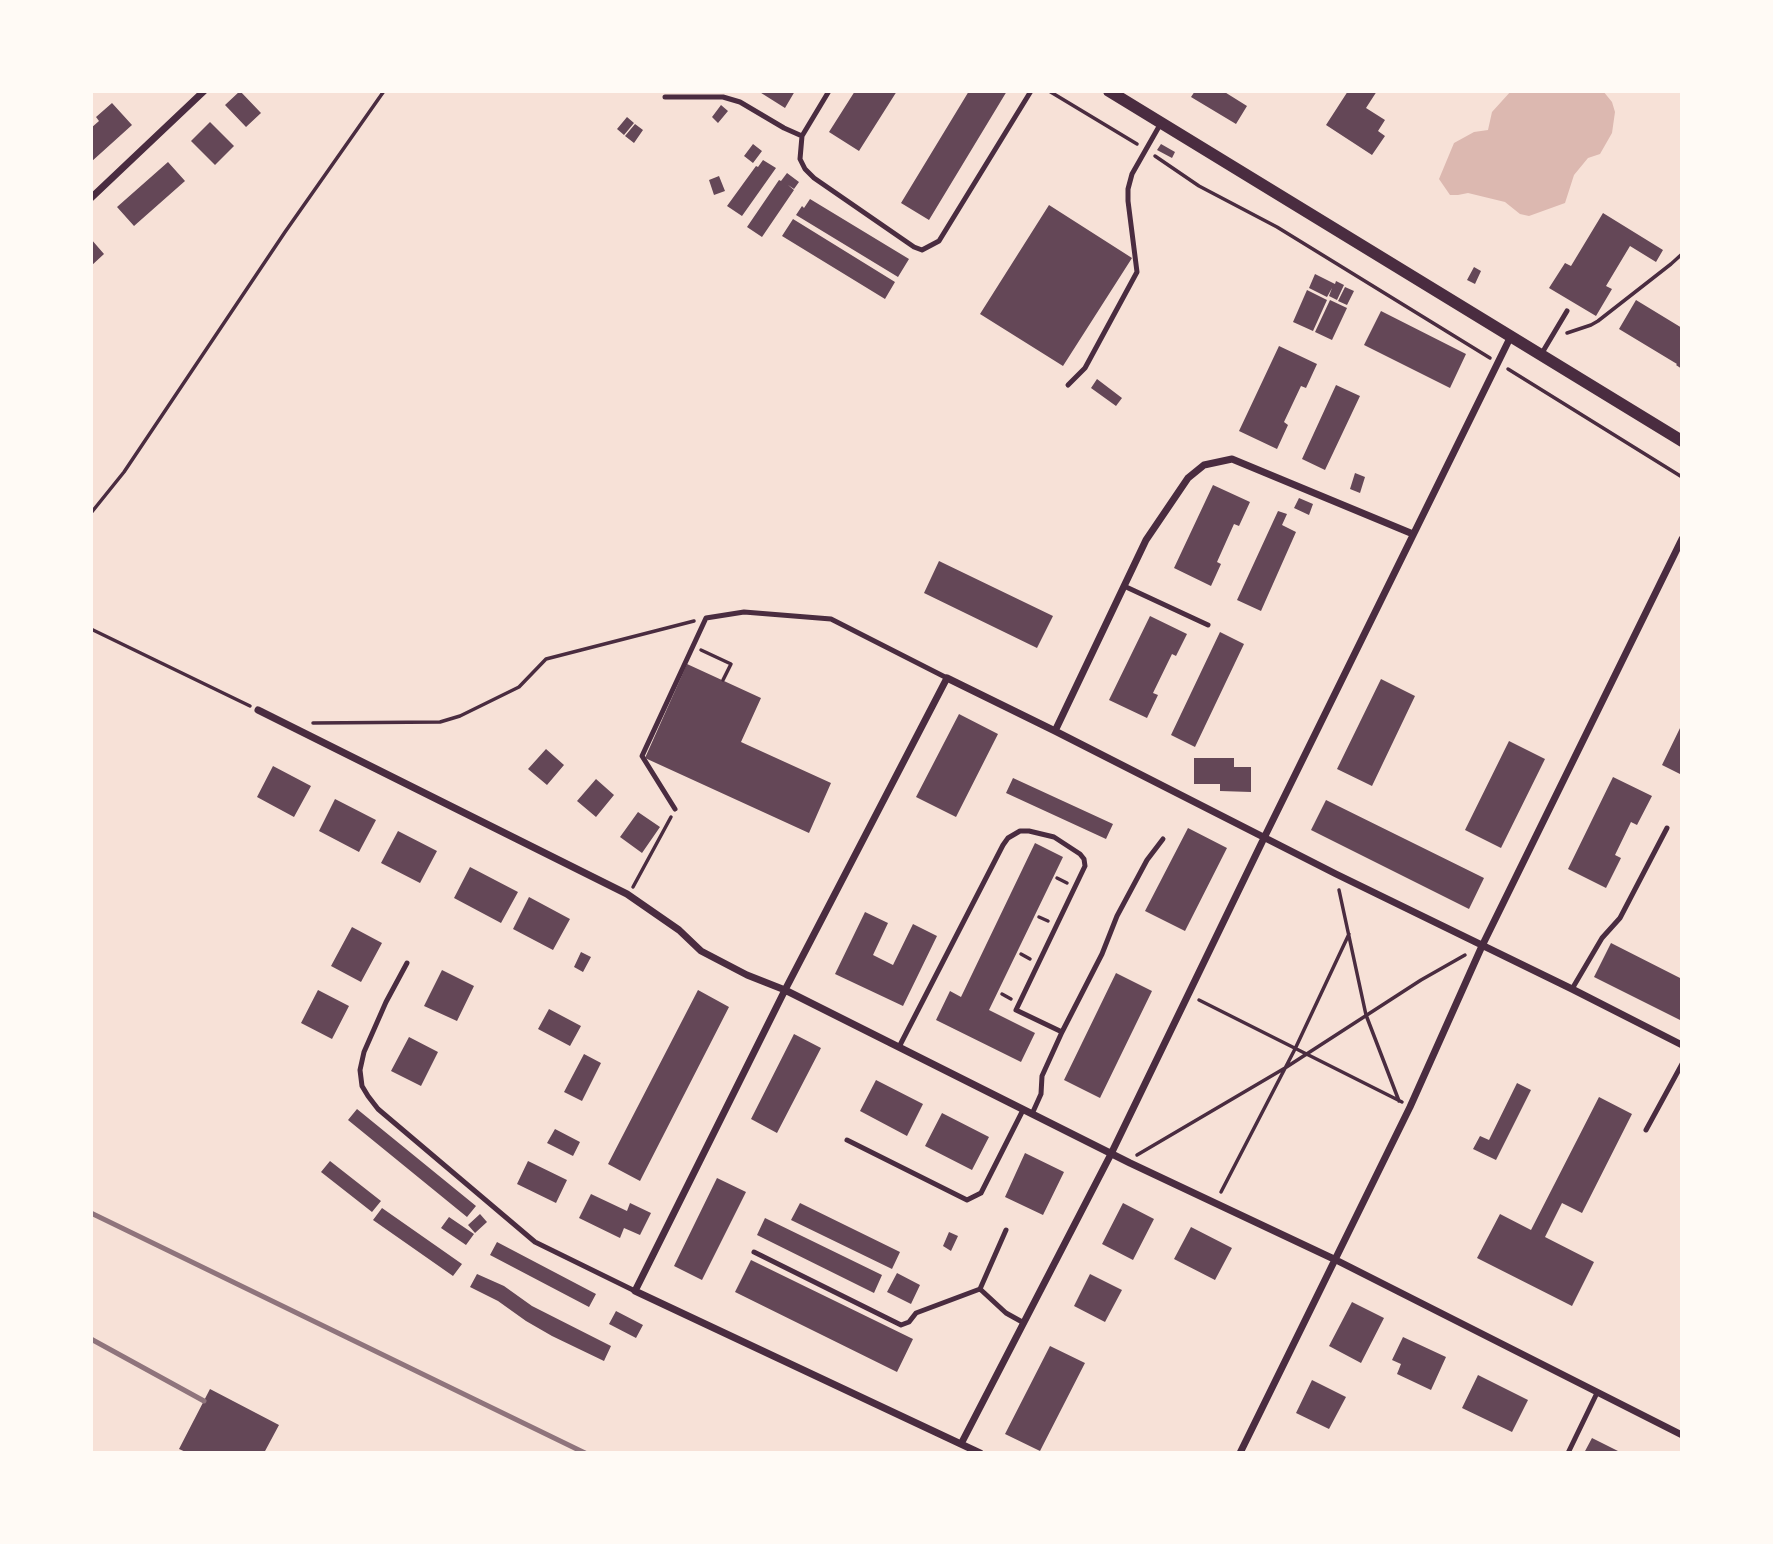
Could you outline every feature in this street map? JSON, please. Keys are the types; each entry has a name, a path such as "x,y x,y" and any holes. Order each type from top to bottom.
{"street":[{"path":"91,198 204,91"},
{"path":"1109,91 1682,441"},
{"path":"961,1444 1111,1154 1511,336"},
{"path":"1055,731 1146,540 1188,478 1204,465 1232,459 1413,534"},
{"path":"1240,1453 1410,1107 1482,946 1682,539"},
{"path":"980,1453 635,1291 785,990 947,678 1682,1045"},
{"path":"258,710 627,894 679,930 701,951 747,975 785,990 1111,1154 1336,1260 1682,1435"}],"lane":[{"path":"829,91 802,136 800,159 805,169 814,178 922,250 939,240 1031,91"},
{"path":"665,97 723,97 740,102 802,136"},
{"path":"1068,385 1084,368 1137,272 1128,189 1132,174 1161,123"},
{"path":"1541,355 1567,311"},
{"path":"1124,586 1208,625"},
{"path":"676,808 642,756 706,618 744,612 831,619 947,678"},
{"path":"1572,989 1602,938 1620,918 1667,828"},
{"path":"899,1047 1003,845 1008,838 1020,831 1054,837 1074,849 1084,859 1085,866 1016,1010 1062,1032"},
{"path":"1032,1114 1041,1094 1042,1076 1102,954 1117,916 1147,860 1163,839"},
{"path":"407,963 364,1052 360,1070 362,1086 368,1096 378,1109 535,1242 635,1291"},
{"path":"1646,1130 1682,1064"},
{"path":"847,1140 967,1200 981,1193 1023,1110"},
{"path":"754,1252 901,1325 909,1322 916,1313 980,1289 1006,1230"},
{"path":"980,1289 1006,1313 1024,1323"},
{"path":"1568,1453 1597,1393"}],"path":[{"path":"91,513 124,472 285,232 384,91"},
{"path":"1049,91 1199,186 1278,227 1682,477"},
{"path":"1550,340 1598,321 1682,254"},
{"path":"310,723 440,722 460,716 519,687 546,659 706,618"},
{"path":"91,629 258,710"},
{"path":"693,646 731,664 723,680"},
{"path":"627,894 634,886 676,808"},
{"path":"1336,874 1366,1016 1399,1101"},
{"path":"1216,1202 1296,1049 1349,934"},
{"path":"1126,1161 1307,1055 1421,980 1482,946"},
{"path":"1188,995 1410,1107"}],"shaded area":[{"path":"1511,91 1603,91 1612,102 1615,112 1612,133 1600,154 1588,158 1574,175 1565,203 1529,216 1520,214 1505,202 1468,193 1450,195 1439,179 1454,143 1474,132 1488,130 1492,112"}],"building":[{"path":"240,91 261,113 246,127 225,105"},
{"path":"758,91 795,91 785,108"},
{"path":"855,91 897,91 859,151 829,132"},
{"path":"969,91 1007,91 929,220 901,203"},
{"path":"1195,91 1223,91 1247,106 1236,124 1191,97"},
{"path":"1348,91 1377,91 1366,108 1385,120 1378,131 1385,136 1372,155 1326,125"},
{"path":"112,103 132,125 91,162 91,128 99,121 96,117"},
{"path":"721,105 728,111 718,123 712,117"},
{"path":"627,117 634,123 624,135 617,129"},
{"path":"210,122 234,146 215,165 191,141"},
{"path":"635,124 643,130 634,143 625,136"},
{"path":"753,144 762,151 753,163 744,156"},
{"path":"1161,144 1175,152 1172,158 1157,150"},
{"path":"763,160 776,168 742,216 727,206"},
{"path":"168,162 185,181 134,226 117,207"},
{"path":"787,173 799,182 794,189 788,185 794,190 762,237 747,227 779,180"},
{"path":"719,176 725,191 714,195 709,180"},
{"path":"810,199 909,259 898,277 796,215"},
{"path":"1049,205 1132,258 1063,366 980,314"},
{"path":"1603,213 1663,250 1656,262 1630,246 1606,286 1612,289 1596,316 1549,288 1565,263 1571,266"},
{"path":"793,219 895,282 885,299 782,236"},
{"path":"91,239 104,254 91,266"},
{"path":"1474,267 1481,271 1475,284 1467,280"},
{"path":"1315,274 1335,284 1336,281 1344,285 1337,300 1329,296 1332,288 1327,297 1309,288"},
{"path":"1345,287 1354,291 1347,305 1338,301"},
{"path":"1307,290 1327,300 1313,331 1293,322"},
{"path":"1330,300 1347,308 1332,340 1315,332"},
{"path":"1636,300 1682,328 1682,369 1619,329"},
{"path":"1381,311 1466,354 1450,388 1364,345"},
{"path":"1279,346 1317,364 1306,388 1301,386 1284,422 1288,425 1277,449 1239,431"},
{"path":"1097,379 1122,398 1116,406 1091,388"},
{"path":"1336,385 1360,396 1325,470 1302,459"},
{"path":"1355,473 1365,477 1360,493 1350,489"},
{"path":"1213,485 1250,502 1239,526 1234,524 1217,562 1221,564 1211,586 1174,568"},
{"path":"1299,498 1313,504 1309,515 1294,508"},
{"path":"1278,511 1287,514 1282,525 1296,532 1261,611 1237,600"},
{"path":"939,561 1053,616 1037,648 924,593"},
{"path":"1150,616 1187,634 1176,656 1172,654 1153,693 1158,695 1147,718 1109,700"},
{"path":"1220,632 1244,644 1195,747 1171,735"},
{"path":"687,664 761,698 741,742 831,783 809,833 645,758"},
{"path":"1381,679 1415,696 1372,786 1337,769"},
{"path":"959,714 998,734 956,817 916,797"},
{"path":"1682,724 1682,775 1662,765"},
{"path":"1509,741 1545,759 1501,848 1465,830"},
{"path":"546,749 564,765 547,785 528,769"},
{"path":"1194,758 1234,758 1234,767 1251,767 1251,792 1220,791 1220,784 1194,784"},
{"path":"273,766 311,786 294,817 257,797"},
{"path":"1613,777 1652,796 1637,825 1631,822 1615,855 1621,858 1606,888 1568,869"},
{"path":"1013,778 1113,824 1106,839 1006,793"},
{"path":"596,779 614,795 596,817 577,801"},
{"path":"335,799 376,820 359,852 319,831"},
{"path":"1326,800 1484,878 1469,909 1311,830"},
{"path":"638,812 660,827 642,853 620,837"},
{"path":"1188,828 1227,848 1185,931 1145,911"},
{"path":"398,831 437,851 420,883 381,863"},
{"path":"1035,843 1063,857 989,1010 1035,1033 1021,1062 936,1020 950,991 961,997"},
{"path":"470,867 518,892 501,923 454,898"},
{"path":"529,897 570,919 553,950 513,929"},
{"path":"865,912 888,923 873,955 893,965 913,924 937,936 903,1006 835,974"},
{"path":"352,927 382,943 361,982 331,966"},
{"path":"1611,943 1682,979 1682,1021 1594,977"},
{"path":"581,952 591,957 583,972 574,967"},
{"path":"442,970 474,986 457,1021 424,1006"},
{"path":"1116,973 1152,991 1100,1098 1064,1080"},
{"path":"318,990 349,1006 332,1039 301,1023"},
{"path":"698,990 729,1007 640,1181 608,1164"},
{"path":"549,1009 581,1026 570,1046 538,1029"},
{"path":"794,1034 821,1048 777,1133 751,1119"},
{"path":"409,1037 438,1052 421,1086 391,1071"},
{"path":"584,1054 601,1063 582,1101 564,1092"},
{"path":"876,1080 923,1104 907,1136 860,1111"},
{"path":"1517,1083 1531,1090 1496,1160 1473,1149 1480,1136 1489,1140"},
{"path":"1599,1097 1632,1114 1582,1213 1562,1203 1545,1237 1594,1262 1572,1306 1477,1258 1500,1214 1531,1230"},
{"path":"357,1109 476,1206 467,1217 348,1120"},
{"path":"942,1113 989,1137 972,1170 925,1146"},
{"path":"555,1129 580,1142 573,1156 547,1143"},
{"path":"1025,1153 1064,1172 1043,1215 1005,1197"},
{"path":"330,1161 381,1201 372,1212 321,1172"},
{"path":"528,1161 567,1180 556,1203 517,1184"},
{"path":"717,1178 746,1192 702,1280 674,1266"},
{"path":"591,1194 627,1211 630,1203 651,1213 640,1235 624,1228 620,1238 579,1218"},
{"path":"800,1203 900,1252 892,1269 791,1220"},
{"path":"1123,1203 1154,1219 1133,1260 1102,1244"},
{"path":"382,1208 462,1264 453,1276 373,1220"},
{"path":"480,1214 487,1222 475,1233 468,1225"},
{"path":"449,1217 474,1234 466,1245 441,1228"},
{"path":"765,1218 882,1275 874,1293 757,1235"},
{"path":"1191,1227 1232,1248 1215,1280 1174,1259"},
{"path":"949,1232 958,1236 951,1251 943,1246"},
{"path":"497,1242 596,1294 589,1307 490,1255"},
{"path":"751,1260 913,1339 897,1372 735,1292"},
{"path":"897,1273 920,1285 911,1304 887,1292"},
{"path":"477,1274 504,1286 532,1306 611,1346 604,1361 552,1336 498,1301 470,1287"},
{"path":"1090,1274 1122,1290 1105,1322 1074,1306"},
{"path":"1352,1302 1384,1318 1361,1363 1329,1346"},
{"path":"616,1311 643,1325 636,1338 609,1324"},
{"path":"1403,1337 1446,1357 1431,1390 1397,1374 1401,1364 1392,1360"},
{"path":"1050,1346 1085,1363 1040,1451 1005,1434"},
{"path":"1478,1375 1528,1400 1512,1432 1462,1408"},
{"path":"1312,1380 1346,1397 1329,1429 1296,1413"},
{"path":"210,1389 279,1425 264,1453 188,1453 179,1449"},
{"path":"1592,1438 1622,1453 1584,1453"}],"railway":[{"path":"91,1213 585,1453"},
{"path":"91,1339 204,1401"}]}
